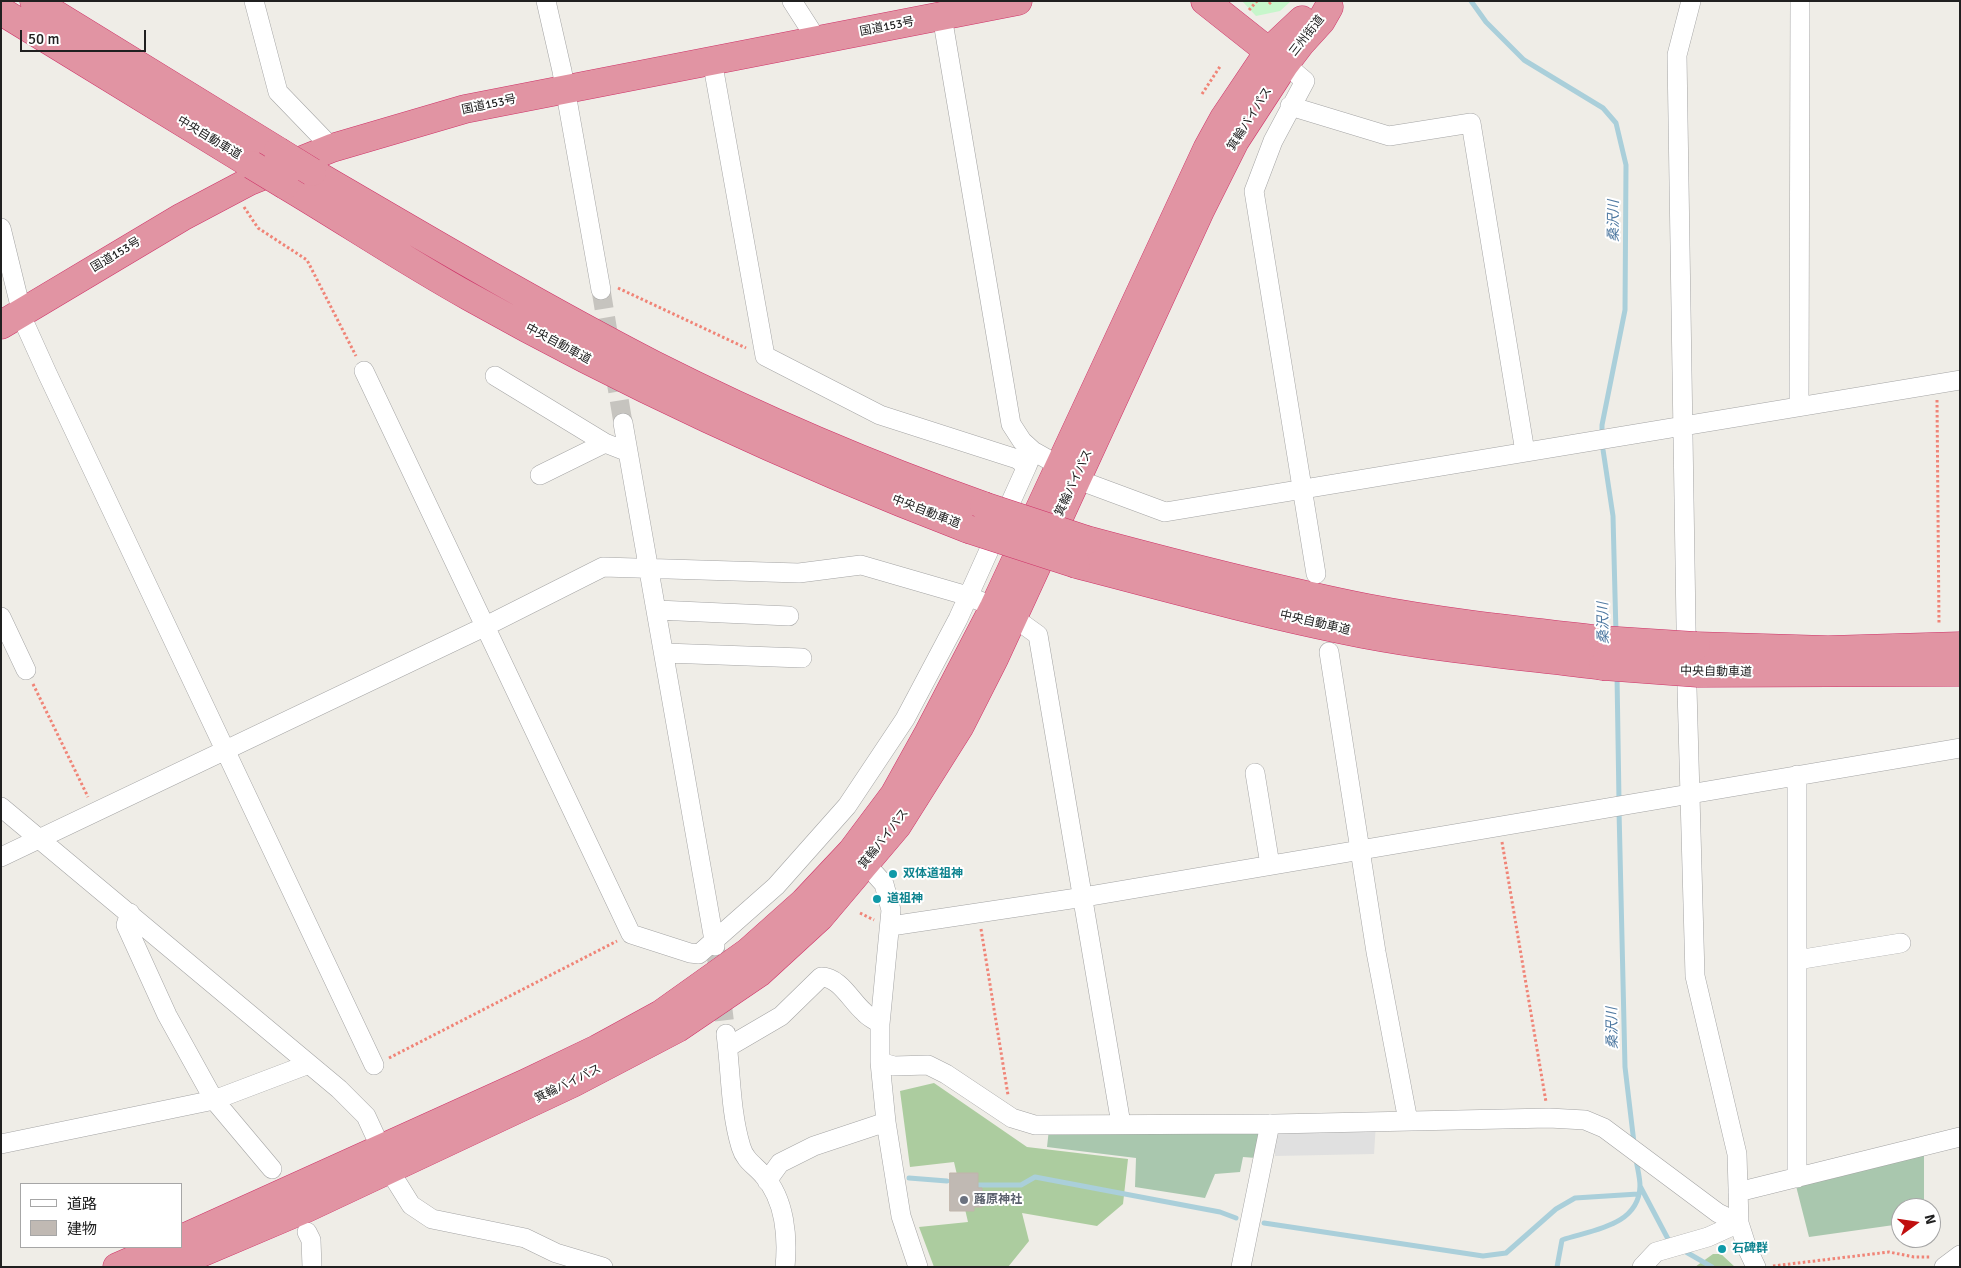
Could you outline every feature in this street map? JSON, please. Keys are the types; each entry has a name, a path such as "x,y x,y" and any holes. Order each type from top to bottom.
{"highway":[{"name":"中央自動車道","path":"34,1 312,172 655,365 826,445 902,477 1087,540 1222,577 1368,608 1469,624 1603,653"},
{"name":"国道153号","path":"12,318 135,243 233,190 332,148 465,109 1018,1"},
{"path":"1205,1 1277,58"},
{"name":"三州街道","path":"1277,58 1312,9 1333,4"},
{"name":"中央自動車道","path":"1,11 469,296 623,377 764,446 968,529 1076,564 1218,601 1364,634 1466,649 1603,653 1697,660 1960,672"},
{"name":"箕輪バイパス","path":"182,1239 572,1083 678,1028 759,973 820,917 898,826 960,726 1003,612 1067,472 1207,149 1224,118 1277,58"},
{"name":"箕輪バイパス","path":"168,1267 306,1208 385,1158 661,1014 748,952 804,902 852,851 894,795 929,732 1003,612"},
{"name":"中央自動車道","path":"1697,660 1828,650 1960,646"},
{"path":"117,1267 161,1248"}],"street":[{"path":"254,1 278,92 332,148"},
{"path":"546,1 600,285"},
{"path":"792,1 817,40"},
{"path":"1690,1 1677,55 1687,688 1695,976 1737,1154 1739,1223 1747,1248 1756,1267"},
{"path":"1799,405 1800,1"},
{"path":"364,371 631,934 690,954 699,954 715,943 776,886 847,806 905,719 958,619 1030,459 1011,424 942,16"},
{"path":"1277,58 1305,81 1273,141 1254,191 1316,574"},
{"path":"712,60 765,356 880,415 1018,459 1030,459 1165,512 1613,438 1799,405 1960,380"},
{"path":"1290,106 1389,136 1470,123 1525,452"},
{"path":"1,228 12,318 47,373 374,1065"},
{"path":"495,376 605,443 628,452"},
{"path":"623,423 715,943"},
{"path":"540,475 605,443"},
{"path":"1,857 484,627 603,567 799,573 861,565 968,596 1003,612 1038,635 1121,1124"},
{"path":"657,610 789,616"},
{"path":"1,617 26,670"},
{"path":"1329,652 1376,952 1408,1121"},
{"path":"665,653 802,658"},
{"path":"890,926 1084,898 1691,795 1797,774 1960,748"},
{"path":"1255,773 1270,866"},
{"path":"1797,774 1797,1178"},
{"path":"1,807 309,1064 366,1116 385,1158 412,1205 432,1219 525,1238 556,1253 603,1267"},
{"path":"866,864 884,884 891,910 880,1024 880,1062 886,1122 901,1216 918,1267"},
{"path":"130,913 126,925 163,1006 214,1100 272,1169"},
{"path":"1797,960 1901,943"},
{"path":"785,1267 787,1246 780,1206 767,1181 750,1164 741,1149 736,1125 727,1041 781,1016 821,977 828,977 864,1013 880,1024"},
{"path":"880,1062 894,1066 928,1065 946,1074 1012,1118 1035,1125 1270,1124 1548,1118 1585,1120 1604,1128 1718,1213 1739,1223"},
{"path":"1,1144 214,1100 309,1064"},
{"path":"767,1181 780,1163 814,1146 886,1122"},
{"path":"1241,1267 1270,1124"},
{"path":"1738,1192 1960,1137"},
{"path":"1642,1267 1656,1252 1708,1237 1739,1223"},
{"path":"307,1232 311,1240 312,1267"}],"path":[{"path":"1248,11 1257,1"},
{"path":"1202,94 1221,65"},
{"path":"233,190 258,228 307,260 364,371"},
{"path":"600,285 765,356"},
{"path":"1937,384 1939,625"},
{"path":"26,670 95,812"},
{"path":"1500,826 1548,1118"},
{"path":"978,914 1012,1118"},
{"path":"374,1065 631,934"},
{"path":"1768,1267 1889,1252 1914,1257 1954,1259"}],"green space":[{"path":"1242,1 1291,1 1280,11 1256,16"},
{"path":"934,1083 1027,1147 1128,1159 1123,1204 1097,1226 1022,1213 1029,1241 1008,1267 934,1267 919,1227 968,1222 954,1162 910,1167 900,1091"},
{"path":"1049,1129 1262,1129 1256,1158 1243,1157 1240,1172 1215,1174 1205,1198 1135,1187 1136,1158 1047,1147"},
{"path":"1924,1151 1924,1198 1891,1198 1891,1225 1809,1237 1796,1186"},
{"path":"1713,1254 1721,1254 1735,1267 1695,1267"}],"shaded area":[{"path":"1376,1122 1374,1154 1275,1156 1275,1124"}],"building":[{"path":"950,1173 978,1173 978,1188 982,1188 982,1207 974,1207 974,1211 950,1211"}],"waterway":[{"name":"桑沢川","path":"1471,1 1486,22 1524,60 1603,108 1616,123 1626,165 1625,310 1602,425 1602,435"},
{"name":"桑沢川","path":"1602,443 1613,516 1616,634"},
{"name":"桑沢川","path":"1617,675 1619,801"},
{"name":"桑沢川","path":"1619,810 1625,1067 1634,1143"},
{"name":"桑沢川","path":"1557,1267 1562,1240 1612,1224 1632,1210 1638,1199 1640,1186 1636,1159"},
{"path":"973,1185 1021,1185 1035,1177 1220,1212 1236,1218"},
{"path":"909,1178 947,1181"},
{"path":"1640,1186 1668,1239"},
{"path":"1264,1223 1483,1256 1506,1253 1556,1209 1575,1198 1638,1194"},
{"path":"1686,1252 1712,1267"}],"tunnel":[{"path":"601,290 623,423"},
{"path":"715,946 726,1034"}],"place":[{"name":"双体道祖神","path":"893,874"},
{"name":"道祖神","path":"877,899"},
{"name":"蕗原神社","path":"964,1200"},
{"name":"石碑群","path":"1722,1249"}]}
